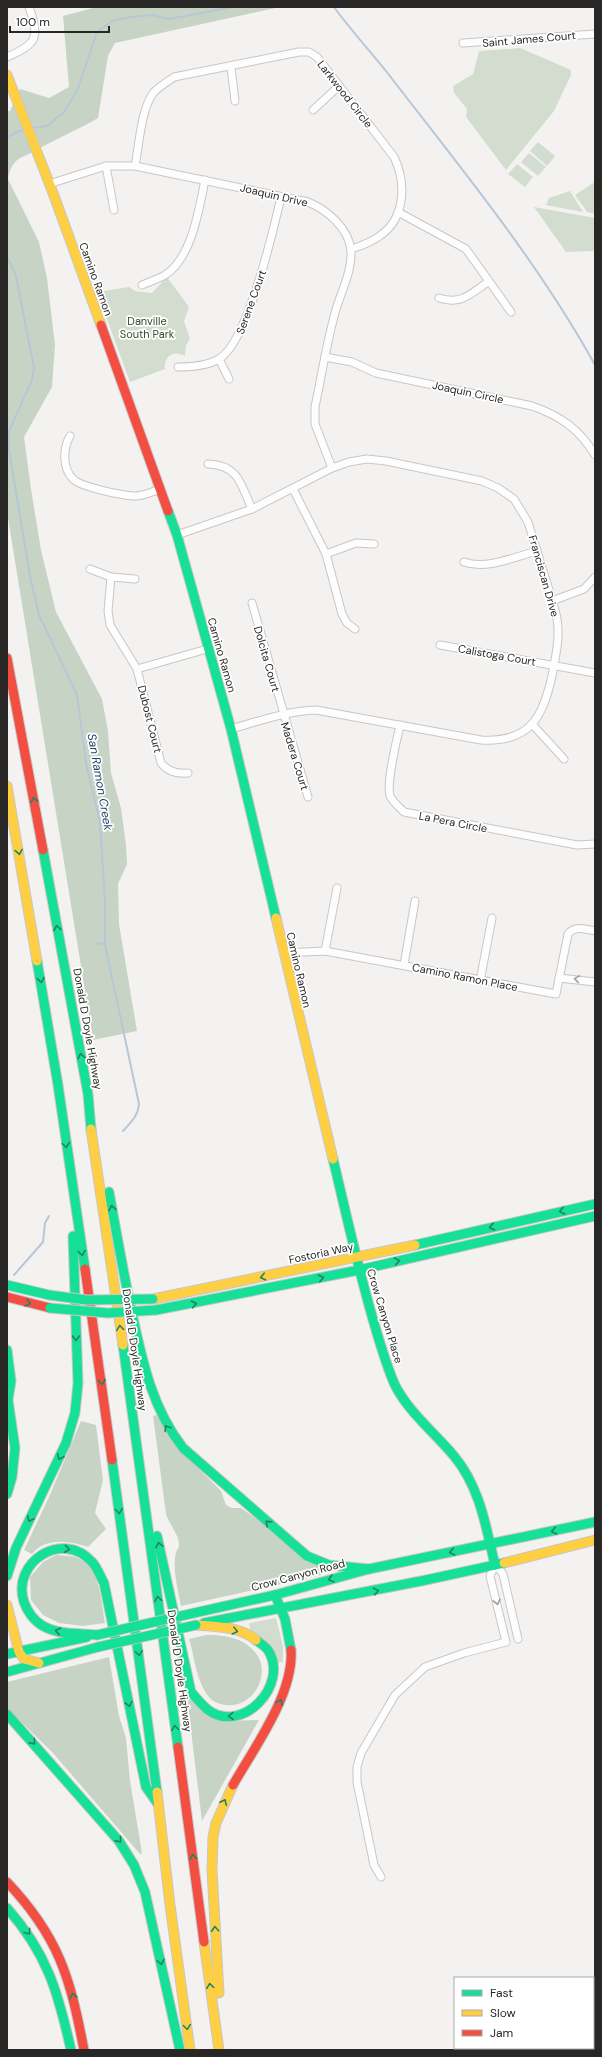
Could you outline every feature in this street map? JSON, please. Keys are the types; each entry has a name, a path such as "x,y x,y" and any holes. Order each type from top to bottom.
{"main road":[{"name":"Camino Ramon","path":"7,75 49,184 177,535 207,649 231,729 356,1258"},
{"name":"Donald D Doyle Highway","path":"7,658 88,1094 91,1127 138,1451 219,2050"},
{"path":"7,786 58,1085 98,1359 159,1805 170,1905 190,2050"},
{"path":"88,1094 96,1114 120,1252 143,1364 154,1402 166,1426 183,1448 307,1556 329,1565 369,1569"},
{"name":"Fostoria Way","path":"7,1285 49,1295 87,1300 154,1299 356,1258 595,1204"},
{"path":"7,1576 16,1548 66,1442 76,1413 78,1383 72,1243 76,1215"},
{"path":"7,1297 50,1308 108,1313 156,1310 359,1270 595,1216"},
{"path":"530,1219 533,1230"},
{"name":"Crow Canyon Place","path":"356,1258 381,1348 395,1385 410,1407 455,1457 470,1482 480,1502 496,1565"},
{"path":"7,1350 9,1381 8,1399 15,1448 12,1477 7,1494"},
{"path":"138,1451 147,1475 155,1527 191,1692 197,1701 205,1708 220,1715 236,1716 256,1708 264,1700 273,1683 273,1662 268,1652 261,1643 250,1635 238,1631 196,1625"},
{"name":"Crow Canyon Road","path":"7,1654 275,1595 369,1569 595,1522"},
{"path":"7,1672 98,1647 196,1625 362,1594 496,1565 595,1540"},
{"path":"97,1635 52,1630 42,1626 32,1617 25,1606 22,1595 22,1584 24,1574 30,1564 40,1554 62,1548 74,1549 93,1561 99,1570 104,1584 146,1787 159,1805"},
{"path":"217,2038 219,2000 212,1870 213,1838 216,1823 226,1797 286,1689 291,1654 285,1619 275,1595"},
{"path":"7,1605 19,1652 24,1659 39,1663"},
{"path":"7,1714 119,1841 134,1864 150,1910 180,2050"},
{"path":"7,1882 28,1905 56,1945 68,1974 84,2050"},
{"path":"7,1908 19,1919 38,1947 52,1975 71,2050"}],"street":[{"path":"7,57 26,48 35,37 36,26 29,7"},
{"name":"Saint James Court","path":"463,43 595,34"},
{"name":"Larkwood Circle","path":"136,166 144,116 153,94 162,84 174,77 231,67 298,52 309,52 317,57 394,157 399,168 402,181 402,197 398,212 391,226 382,235 368,243 351,249"},
{"path":"231,67 235,101"},
{"path":"312,110 339,86"},
{"path":"106,166 114,210"},
{"name":"Joaquin Drive","path":"49,184 106,166 136,166 308,202 322,208 343,230 351,249"},
{"path":"142,285 165,275 174,268 180,259 195,227 205,180"},
{"name":"Serene Court","path":"178,367 194,367 219,359 230,349 240,335 268,252 281,197"},
{"path":"398,212 466,249 488,282 511,312"},
{"path":"332,468 315,424 315,408 337,306 347,277 351,249"},
{"path":"439,298 450,301 460,301 488,282"},
{"name":"Joaquin Circle","path":"325,357 352,362 376,373 532,406 552,413 577,431 595,455"},
{"path":"219,359 229,379"},
{"path":"70,436 65,445 64,452 68,471 74,480 89,486 133,496 144,495 160,489"},
{"name":"Franciscan Drive","path":"177,535 252,509 332,468 349,462 367,459 386,461 482,481 498,488 514,499 528,522 552,601 557,619 558,639 547,697 541,712 532,724 505,740 481,740 316,710 283,715 231,729"},
{"path":"208,464 218,464 228,467 236,475 252,509"},
{"path":"293,488 326,554 342,614 347,623 355,629"},
{"path":"326,554 356,543 374,544"},
{"path":"464,562 472,565 482,565 537,551"},
{"path":"90,569 110,577 136,579"},
{"name":"Dubost Court","path":"110,577 108,610 110,625 137,669 161,762 165,768 172,772 179,774 188,773"},
{"path":"552,601 584,589 595,577"},
{"name":"Dolcita Court","path":"252,603 283,715"},
{"name":"Calistoga Court","path":"440,645 554,665"},
{"path":"137,669 207,649"},
{"path":"554,665 595,673"},
{"name":"Madera Court","path":"283,715 308,797"},
{"path":"532,724 564,759"},
{"name":"La Pera Circle","path":"400,725 389,785 390,796 396,805 404,812 577,845 595,844"},
{"path":"325,951 337,888"},
{"path":"404,965 415,901"},
{"path":"480,981 492,918"},
{"name":"Camino Ramon Place","path":"283,953 325,951 556,994 568,934 572,930 579,928 595,931"},
{"path":"559,978 595,982"},
{"name":"Crow Canyon Place","path":"380,1877 374,1864 357,1782 357,1767 361,1753 395,1695 425,1668 464,1653 506,1642 490,1576 496,1565 503,1574 518,1639"}],"green space":[{"path":"97,7 280,7 115,43 108,56 98,118 20,158 13,165 8,176 8,179 39,242 47,278 55,345 52,387 24,437 41,550 56,612 102,699 108,731 111,773 121,808 126,845 127,864 118,884 119,924 137,1031 93,1040 7,512 7,111 10,111 20,89 49,98 69,87 63,16"},
{"path":"520,48 571,70 571,75 554,111 506,170 466,117 467,109 454,93 453,86 473,74 479,51"},
{"path":"538,142 555,156 547,166 530,151"},
{"path":"529,153 546,167 538,176 521,162"},
{"path":"517,164 533,177 525,187 508,174"},
{"path":"593,183 595,185 595,214 587,212 575,195"},
{"path":"570,191 583,212 546,205 549,198"},
{"path":"534,207 595,218 595,251 566,252"},
{"name":"Danville South Park","path":"167,277 189,307 184,321 190,339 186,345 185,356 177,353 170,355 166,361 165,369 130,382 97,292 129,287 135,291 152,293"},
{"path":"156,1415 201,1471 221,1491 226,1505 232,1508 241,1508 326,1568 322,1575 181,1606 175,1565 176,1552 179,1542 166,1514 153,1416"},
{"path":"81,1421 96,1425 103,1480 95,1513 106,1529 88,1547 73,1543 58,1542 44,1545 32,1554 24,1550 49,1497"},
{"path":"56,1555 75,1557 84,1561 90,1568 95,1576 101,1595 105,1623 83,1626 59,1623 43,1615 31,1600 30,1577 43,1562"},
{"path":"276,1618 283,1646 283,1662 278,1663 250,1629 249,1623"},
{"path":"206,1635 225,1636 238,1640 249,1646 259,1659 262,1668 258,1687 245,1701 236,1705 221,1704 212,1700 205,1691 201,1684 189,1639"},
{"path":"109,1657 119,1716 126,1738 130,1781 142,1853 140,1854 53,1753 7,1708 7,1682"},
{"path":"189,1697 224,1721 259,1720 202,1821 187,1698"}],"waterway":[{"name":"San Ramon Creek","path":"32,128 47,126 64,112 77,91 97,32 112,21 130,17 152,15 169,19 233,7"},
{"path":"334,7 469,178 523,251 548,288 595,365"},
{"name":"San Ramon Creek","path":"7,137 24,129"},
{"name":"San Ramon Creek","path":"7,256 16,276 34,368 32,380 9,431 9,450 30,576 39,615 77,695 86,763 100,823 105,901 105,945 139,1104 136,1115 123,1131"},
{"path":"96,944 105,943"},
{"name":"San Ramon Creek","path":"14,1275 43,1242 45,1223 49,1216"}],"traffic: fast":[{"path":"168,511 177,535 231,729 276,918"},
{"path":"43,850 88,1094 91,1129"},
{"path":"37,961 58,1085 85,1269"},
{"path":"333,1159 365,1290 390,1374 406,1403 463,1468 481,1508 495,1565"},
{"path":"109,1192 131,1309 149,1382 163,1416 183,1448 307,1556 329,1565 369,1569"},
{"path":"415,1245 595,1204"},
{"path":"156,1310 359,1270 595,1216"},
{"path":"7,1576 16,1548 66,1443 75,1413 78,1383 73,1236"},
{"path":"7,1285 49,1295"},
{"path":"49,1295 87,1300 153,1299"},
{"path":"50,1308 108,1313 156,1310"},
{"path":"123,1345 178,1747"},
{"path":"7,1350 11,1381 8,1400 15,1448 12,1477 7,1494"},
{"path":"112,1460 157,1792"},
{"path":"194,1613 275,1595 369,1569 595,1522"},
{"path":"157,1536 191,1692 208,1710 221,1716 235,1716 248,1711 259,1702 268,1691 273,1678 273,1664 268,1650 256,1640"},
{"path":"97,1635 69,1633 49,1629 34,1619 29,1612 24,1602 22,1587 25,1574 32,1563 42,1555 54,1550 67,1549 80,1553 94,1564 104,1583 146,1787 158,1804"},
{"path":"204,1623 421,1581 504,1563"},
{"path":"275,1595 285,1619 291,1650"},
{"path":"97,1635 194,1613"},
{"path":"98,1647 196,1625"},
{"path":"7,1654 87,1637"},
{"path":"7,1672 98,1647"},
{"path":"7,1714 119,1841 134,1865 145,1892 180,2050"},
{"path":"7,1908 32,1941 49,1974 56,1991 71,2050"}],"traffic: slow":[{"path":"7,75 53,193 101,325"},
{"path":"7,786 37,961"},
{"path":"276,918 333,1159"},
{"path":"91,1129 123,1345"},
{"path":"153,1299 415,1245"},
{"path":"504,1563 595,1540"},
{"path":"7,1605 19,1652 24,1659 39,1663"},
{"path":"196,1625 236,1630 250,1635 256,1640"},
{"path":"219,1993 212,1870 213,1837 216,1823 233,1785"},
{"path":"157,1792 170,1905 190,2050"},
{"path":"204,1942 219,2050"}],"traffic: jam":[{"path":"101,325 168,511"},
{"path":"7,658 43,850"},
{"path":"85,1269 112,1460"},
{"path":"7,1297 50,1308"},
{"path":"233,1785 261,1738 280,1702 290,1667 291,1650"},
{"path":"178,1747 204,1942"},
{"path":"7,1882 25,1902 39,1921 51,1940 60,1959 73,2001 84,2050"}]}
